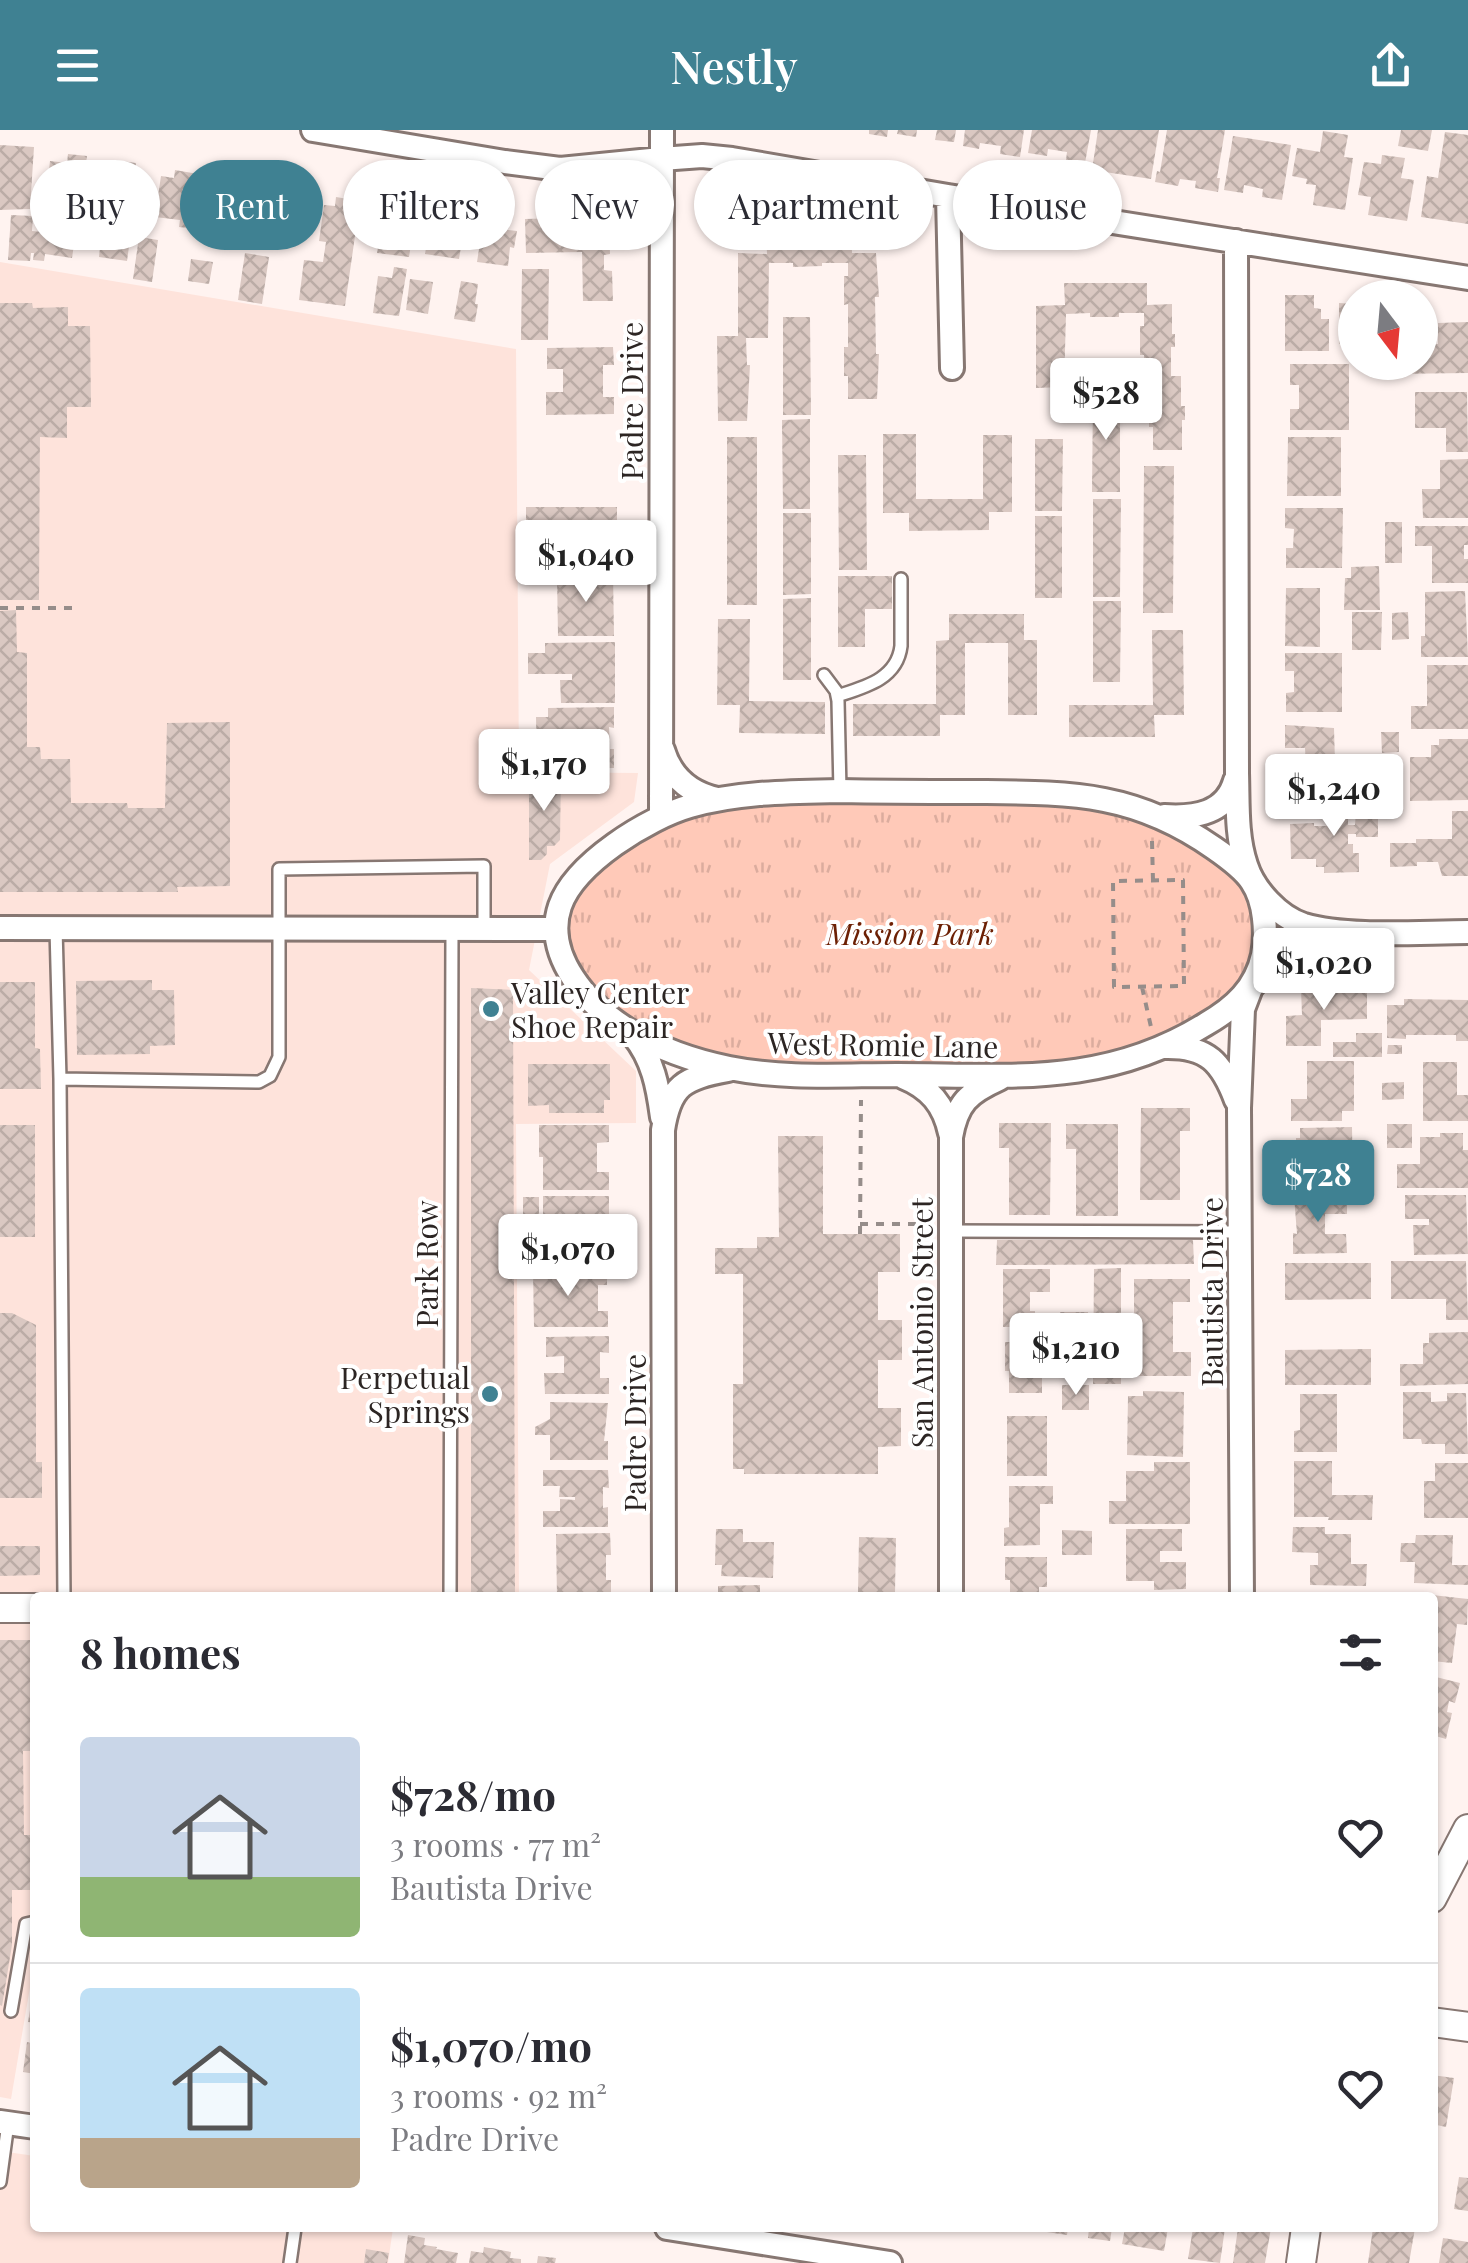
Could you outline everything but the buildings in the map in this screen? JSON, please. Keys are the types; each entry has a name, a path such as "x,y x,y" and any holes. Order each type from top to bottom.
{"street":[{"path":"312,130 536,167 582,168 702,156 732,158 1468,278"},
{"name":"Padre Drive","path":"661,817 662,130"},
{"path":"948,196 952,368"},
{"path":"1236,241 1237,772 1241,843 1264,929 1262,957 1251,988"},
{"path":"661,731 667,761 678,780 698,793 718,799"},
{"path":"1160,817 1197,815 1216,808 1231,794 1237,772"},
{"name":"West Romie Lane","path":"1354,932 1313,938 1288,948 1214,1020 1157,1040 1102,1068 1074,1073 900,1075 776,1074 732,1069 663,1048 629,1031 593,1003 566,966 556,929 560,905 574,882 632,832 661,817 718,799 840,791 1054,792 1121,802 1203,840 1227,857 1290,918 1315,927 1354,932 1468,932"},
{"path":"0,928 556,929"},
{"name":"Bautista Drive","path":"1242,1592 1239,1108 1241,1028 1251,988"},
{"path":"629,1031 646,1051 651,1064 663,1130"},
{"path":"1157,1040 1215,1062 1226,1074 1239,1108"},
{"name":"Padre Drive","path":"664,1592 663,1130 667,1107 684,1085 696,1077 732,1069"},
{"path":"900,1075 928,1090 944,1110 951,1137"},
{"name":"San Antonio Street","path":"951,1592 941,1228 954,1119 976,1090 1006,1075"},
{"path":"0,1608 30,1608"},
{"path":"1438,1886 1468,1829"},
{"path":"1438,2023 1468,2028"},
{"path":"4,2122 30,2127"},
{"path":"692,2232 879,2262"},
{"path":"1300,2263 1305,2232"}],"lane":[{"path":"838,696 873,684 900,657 901,580"},
{"path":"824,675 838,696 840,791"},
{"path":"60,1079 259,1082 270,1076 279,1057 279,870 484,866 484,930"},
{"path":"56,928 64,1592"},
{"name":"Park Row","path":"450,1592 452,930"},
{"path":"941,1228 1240,1232"},
{"path":"11,2012 26,1924 30,1923"},
{"path":"0,2182 4,2122"},
{"path":"290,2263 294,2232"}],"path":[{"path":"0,608 79,608"},
{"path":"1152,881 1152,840 1160,817"},
{"path":"1182,880 1184,986 1114,986 1112,881 1152,881 1182,880"},
{"path":"1142,986 1157,1040"},
{"path":"860,1234 861,1100"},
{"path":"860,1224 941,1228"}],"shaded area":[{"path":"0,262 516,349 519,772 638,773 634,802 550,864 529,970 636,1071 636,1123 516,1124 519,1592 30,1592 30,1987 11,2099 0,2097"},
{"path":"0,2151 30,2155 30,2232 392,2232 388,2263 0,2263"}],"green space":[{"name":"Mission Park","path":"1055,792 1203,841 1260,903 1251,988 1102,1068 776,1075 629,1031 558,944 574,883 688,806"}],"place":[{"name":"Valley Center Shoe Repair","path":"491,1009"},
{"name":"Perpetual Springs","path":"490,1394"}]}
